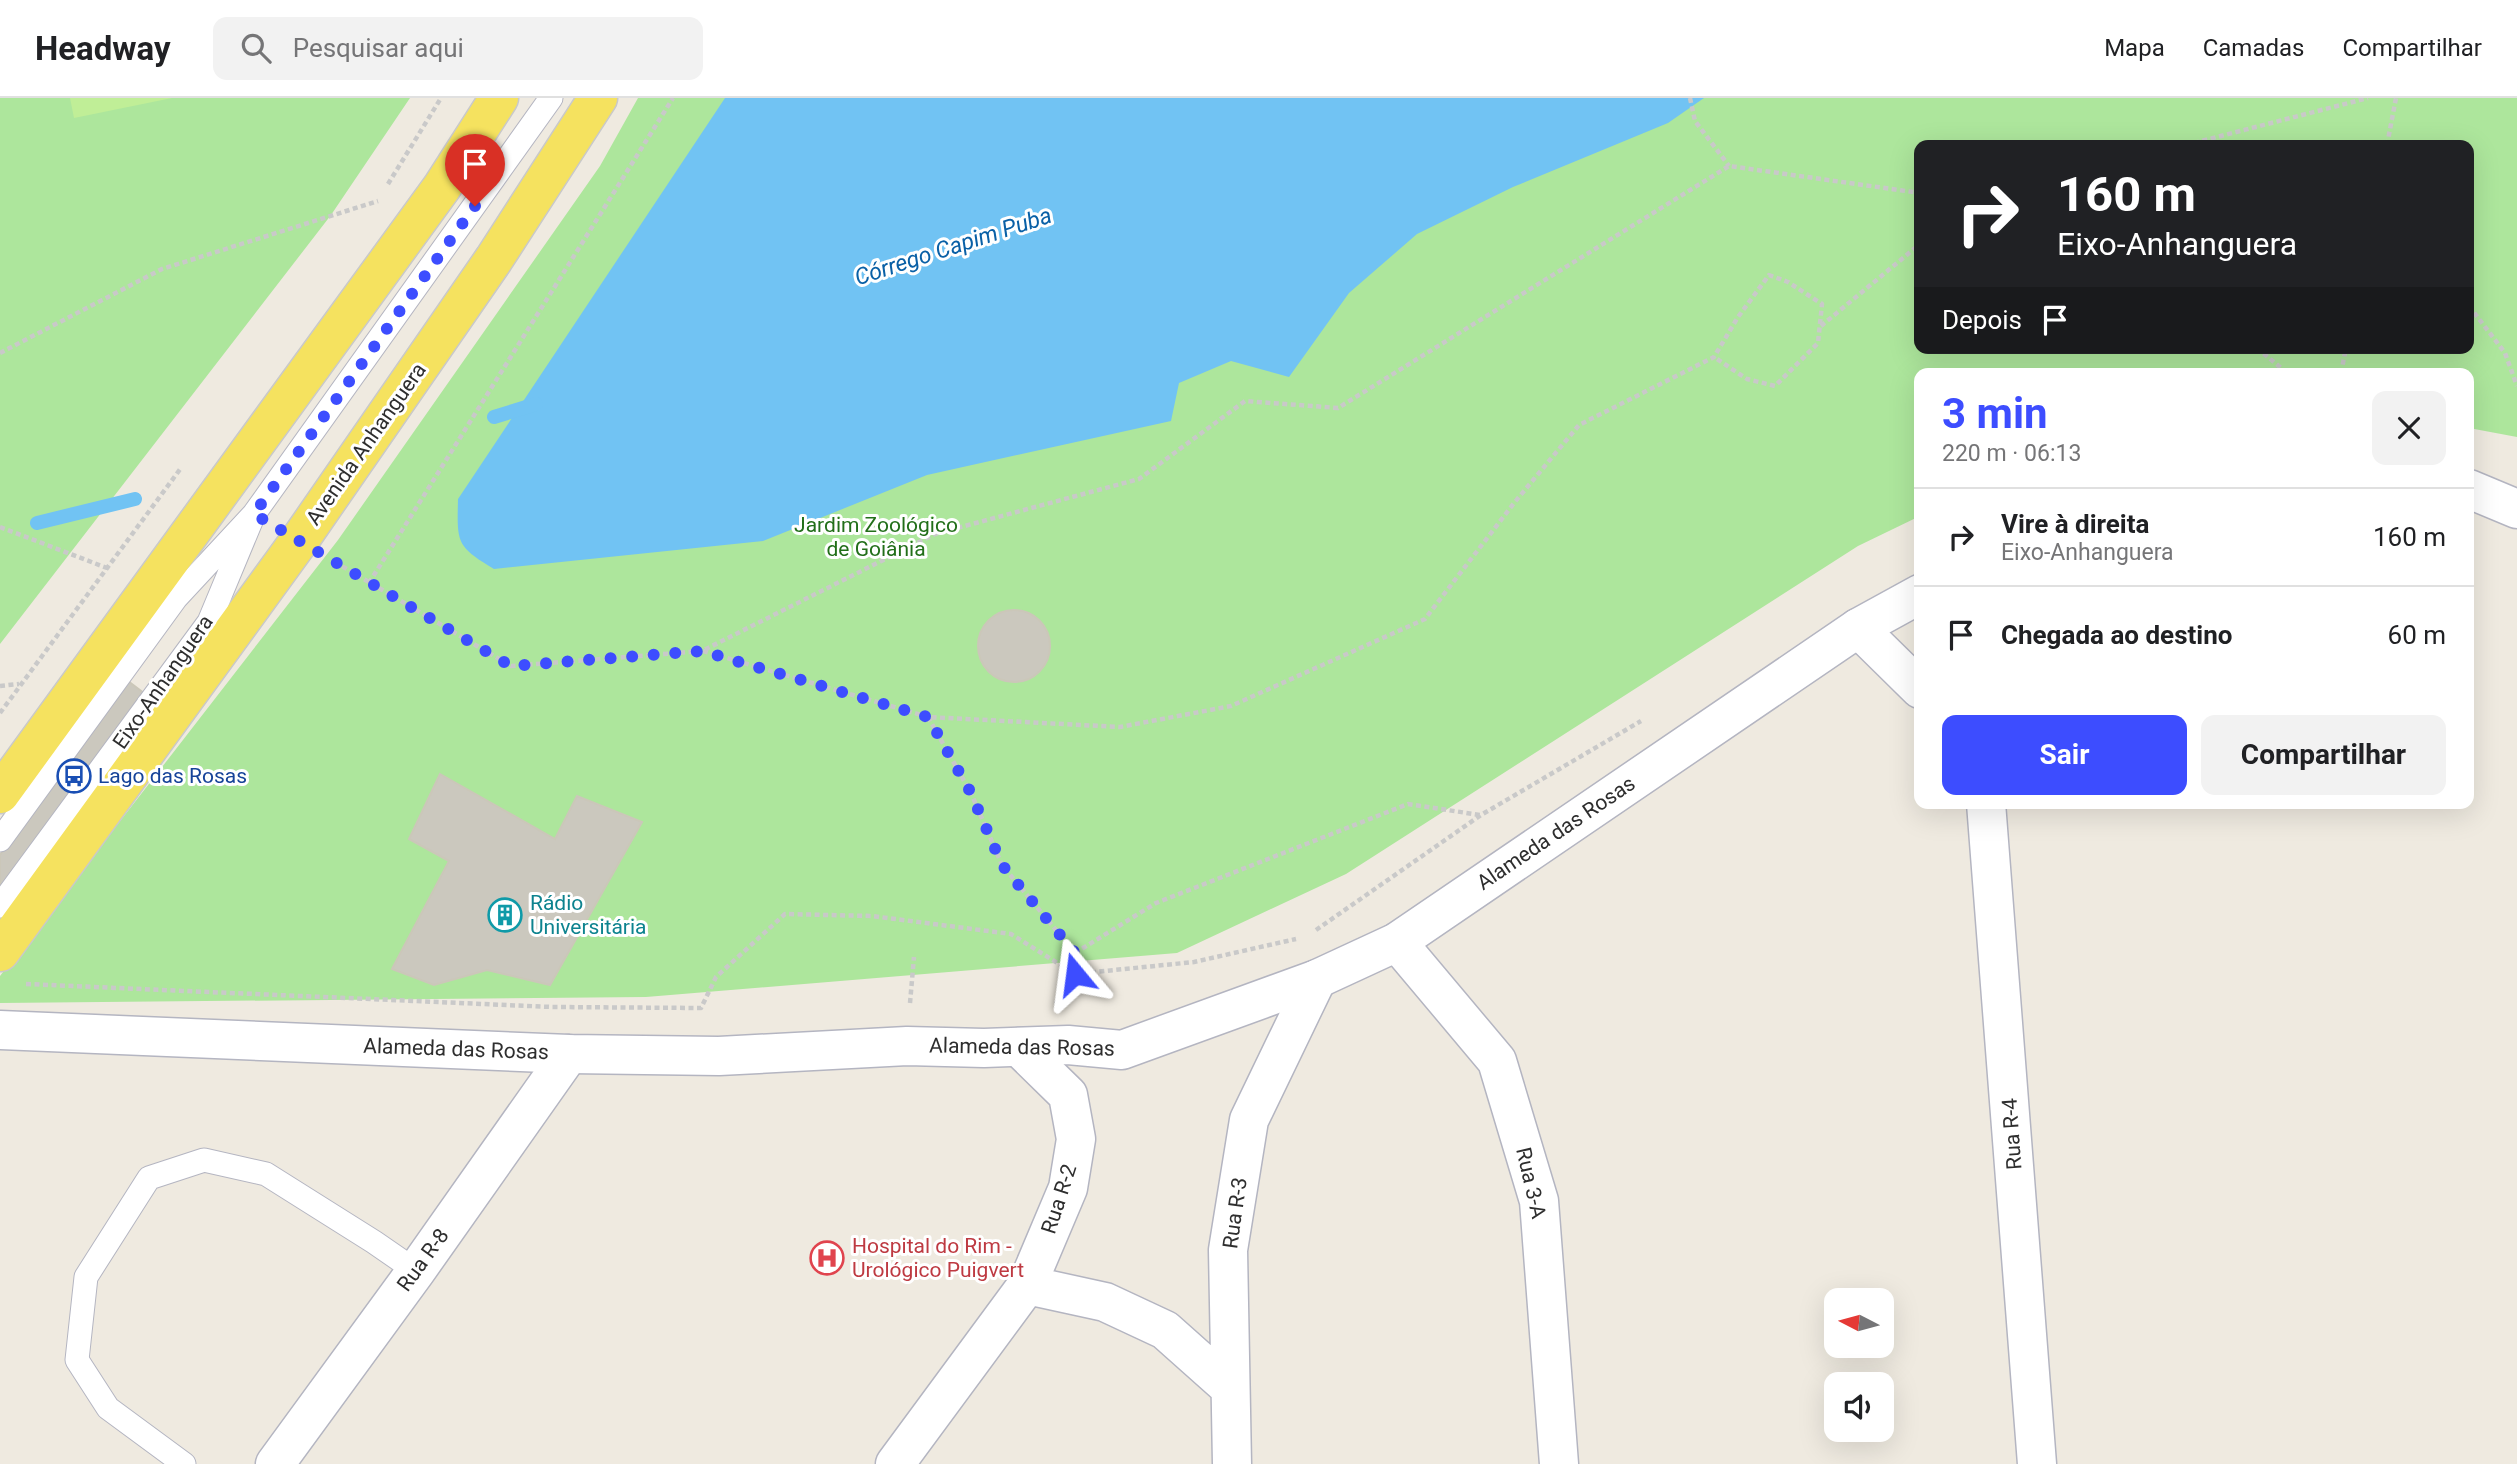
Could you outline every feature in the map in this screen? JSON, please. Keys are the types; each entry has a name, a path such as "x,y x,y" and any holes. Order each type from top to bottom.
{"main road":[{"path":"0,794 442,187 499,98"},
{"name":"Avenida Anhanguera","path":"7,968 494,259 598,98"}],"street":[{"path":"2474,491 2517,509"},
{"name":"Alameda das Rosas","path":"0,1030 569,1054 719,1056 907,1046 1068,1045 1122,1050 1317,979 1396,942 1858,628 1914,597"},
{"path":"1858,628 1914,682"},
{"name":"Rua R-4","path":"1986,809 2037,1464"},
{"name":"Rua 3-A","path":"1396,942 1497,1061 1539,1201 1559,1464"},
{"name":"Rua R-3","path":"1232,1464 1228,1250 1249,1120 1317,979"},
{"name":"Rua R-2","path":"895,1464 1027,1285 1068,1188 1076,1139 1068,1096 1019,1047"},
{"name":"Rua R-8","path":"275,1464 569,1054"},
{"path":"1027,1285 1105,1302 1165,1330 1229,1387"}],"lane":[{"name":"Eixo-Anhanguera","path":"0,840 176,598 254,514 551,98"},
{"name":"Eixo-Anhanguera","path":"0,906 209,622 254,514"},
{"path":"184,1464 108,1408 77,1360 86,1277 149,1178 204,1160 266,1174 416,1270"}],"path":[{"path":"370,212 441,98"},
{"path":"369,583 673,98"},
{"path":"1690,98 1695,121 1730,166"},
{"path":"2205,140 2368,98"},
{"path":"2389,140 2396,98"},
{"path":"702,651 935,534 1139,479 1245,401 1338,408 1730,166 1914,192"},
{"path":"0,353 162,269 378,201"},
{"path":"1820,327 1914,249"},
{"path":"299,541 511,666 702,651 928,717 1120,727 1231,706 1425,619 1514,503 1579,425 1714,357 1738,317 1769,275 1788,282 1822,304 1818,343 1775,386 1746,379 1714,357"},
{"path":"2474,313 2505,354 2517,386"},
{"path":"2264,354 2281,368"},
{"path":"0,713 181,468"},
{"path":"0,527 153,585"},
{"path":"0,686 19,684"},
{"path":"7,968 552,1007 701,1007 716,977 785,914 872,916 1011,934 1075,974 1194,961 1307,937 1481,815 1649,716"},
{"path":"928,717 971,793 1002,865 1075,953 1075,974 1052,1010"},
{"path":"1075,953 1156,903 1408,804 1481,815"}],"green space":[{"path":"0,98 410,98 331,215 0,644"},
{"path":"70,98 172,98 74,118"},
{"name":"Jardim Zoológico de Goiânia","path":"638,98 2517,98 2517,437 2474,429 2474,368 1914,368 1914,519 1858,546 1346,874 1177,953 646,997 0,1003 0,976 338,540 600,166"}],"water":[{"path":"725,98 1704,98 1668,123 1513,187 1417,234 1349,293 1289,377 1231,361 1179,383 1171,421 927,475 763,541 494,569 472,555 461,542 458,499"}],"building":[{"path":"1014,610 1034,616 1044,626 1050,646 1044,666 1034,676 1014,682 994,676 984,666 978,646 984,626 994,616"},
{"name":"Lago das Rosas","path":"128,681 149,697 0,898 0,855"},
{"name":"Rádio Universitária","path":"440,774 555,839 577,796 642,822 550,985 487,970 434,985 392,969 449,861 409,839"}],"waterway":[{"name":"Córrego Capim Puba","path":"494,417 536,404"},
{"name":"Córrego Capim Puba","path":"37,523 135,499"}],"place":[{"name":"Lago das Rosas","path":"74,776"},
{"name":"Rádio Universitária","path":"505,915"},
{"name":"Hospital do Rim - Urológico Puigvert","path":"827,1258"}],"route":[{"path":"475,206 254,514 511,666 702,651 928,717 971,793 1002,865 1075,953 1075,974"}]}
